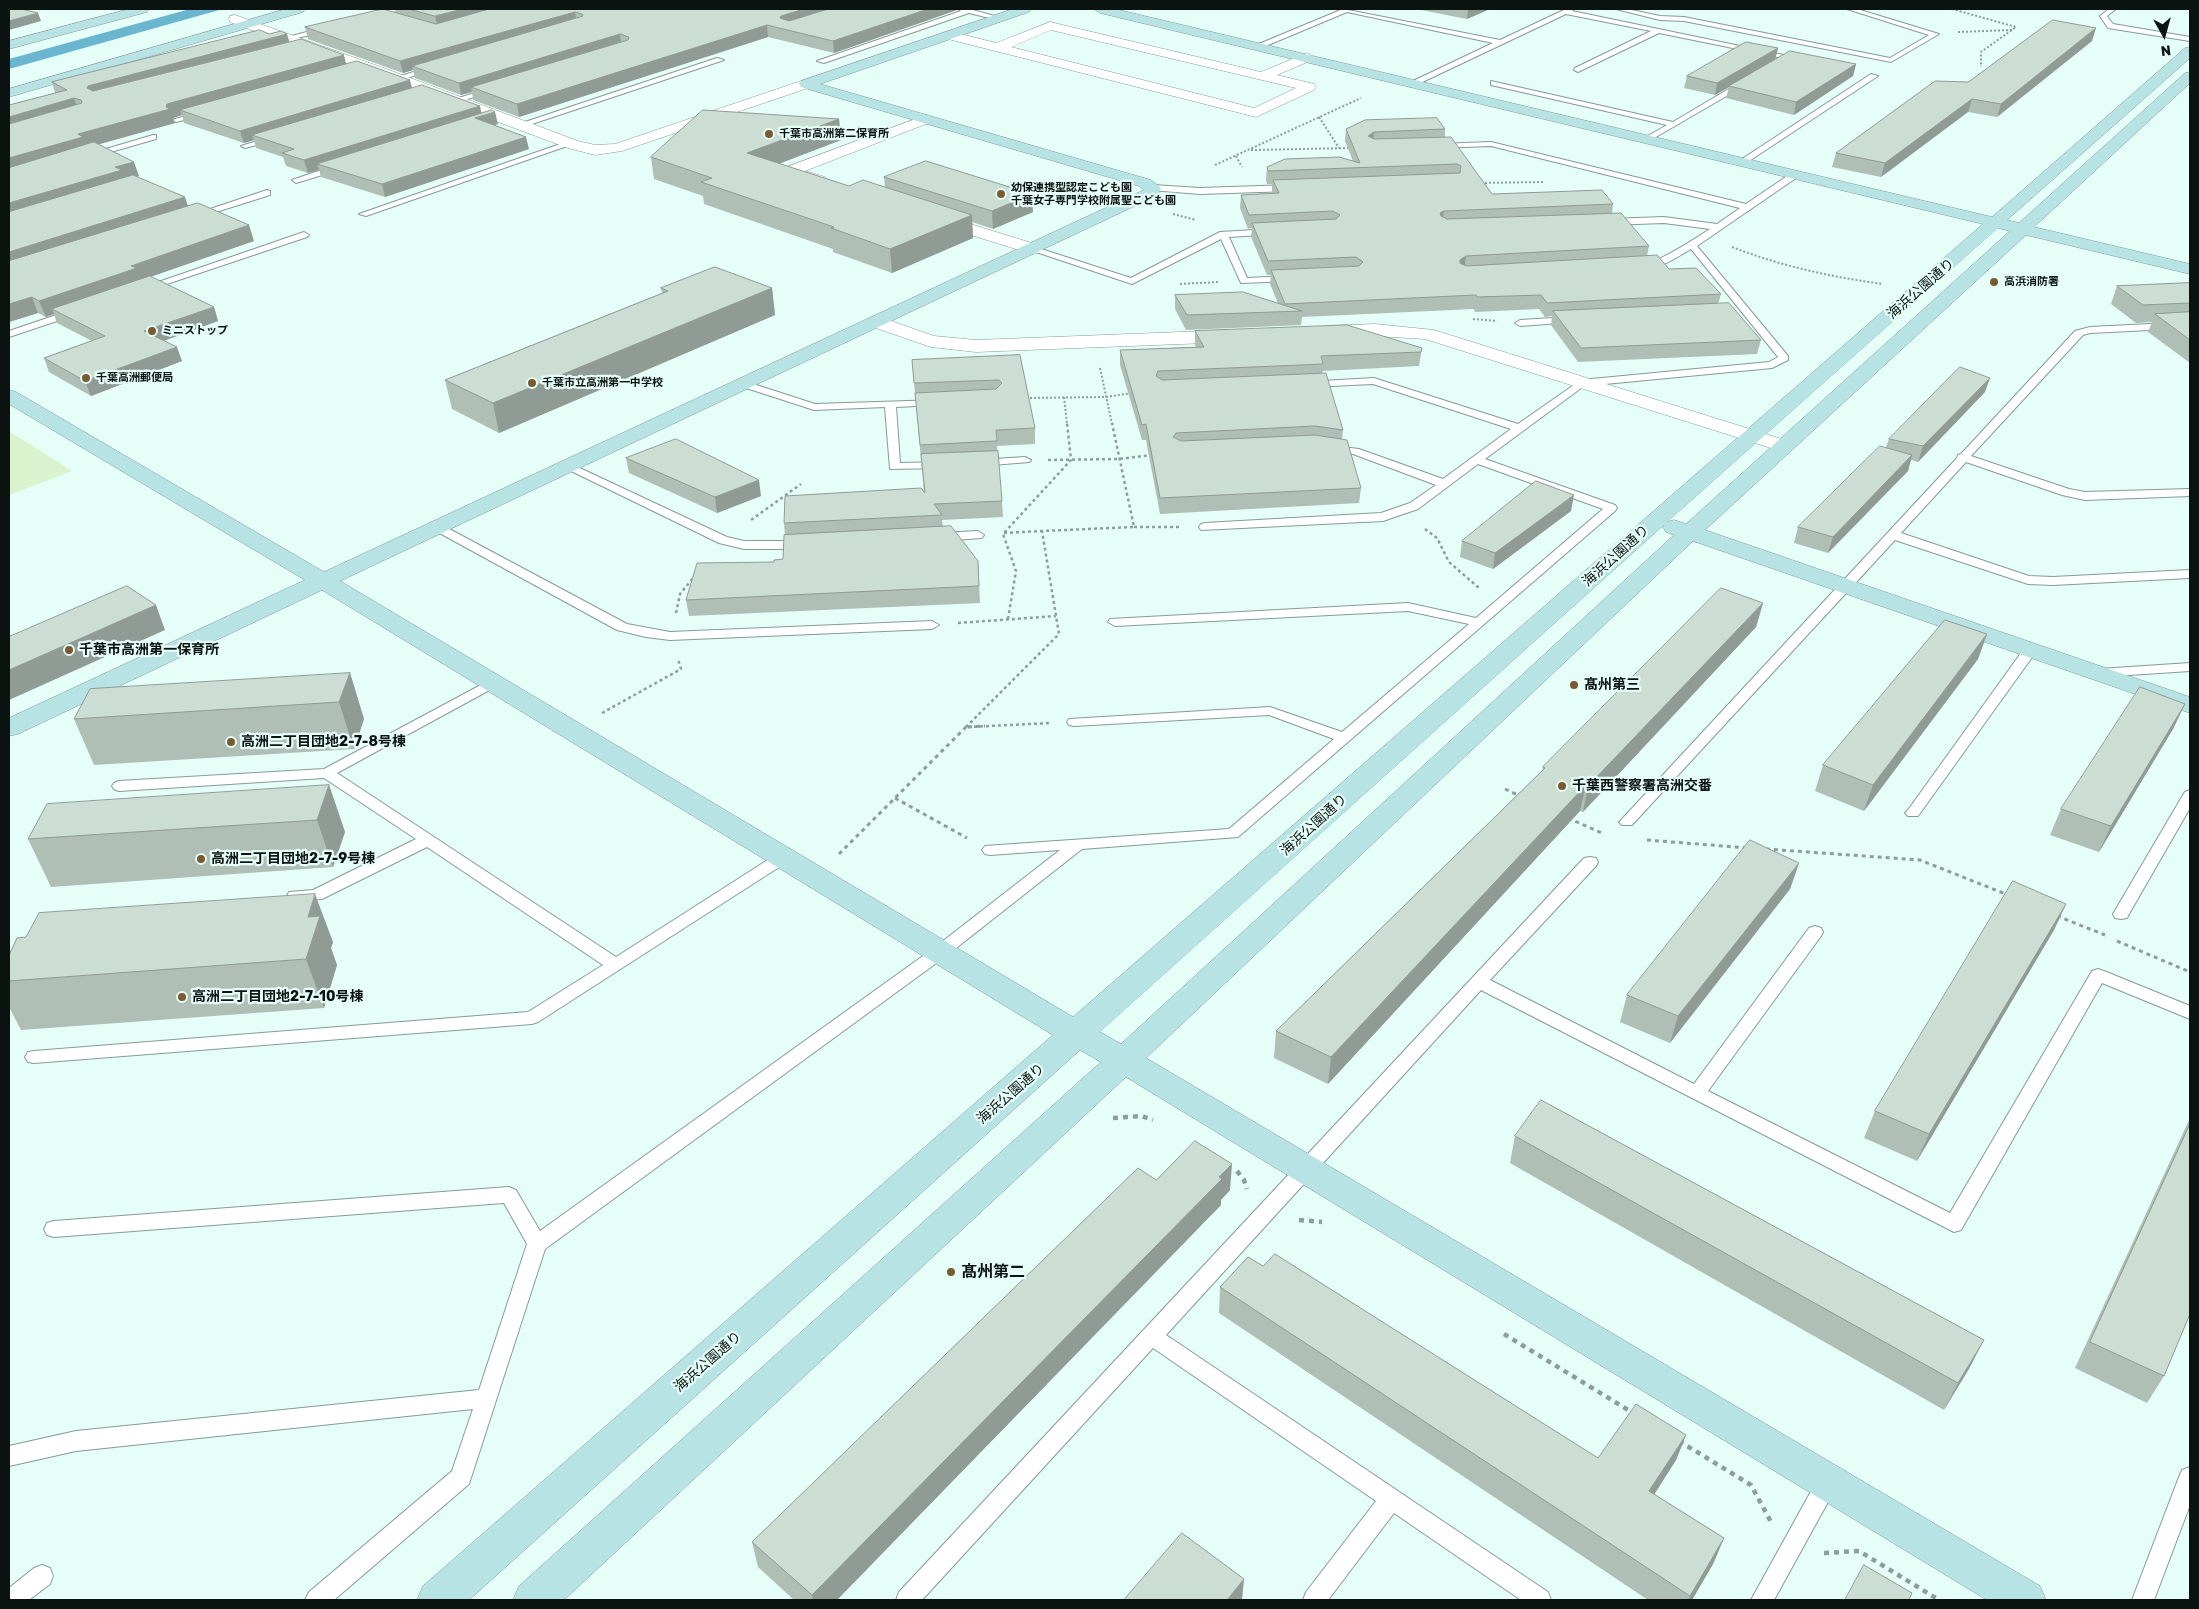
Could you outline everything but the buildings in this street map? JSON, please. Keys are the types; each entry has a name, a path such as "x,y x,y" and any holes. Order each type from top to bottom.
{"street":[{"path":"9,38 117,9"},
{"path":"9,45 143,9"},
{"path":"9,93 241,22 272,9"},
{"path":"9,84 241,22 299,9"},
{"path":"241,22 288,44 308,46 433,91 569,144 595,150 617,148 1025,9"},
{"path":"1100,9 2025,228 2190,269"},
{"path":"949,35 1256,113 1309,88 1050,26 998,47"},
{"name":"海浜公園通り","path":"438,1600 1078,1035 1655,521 2190,51"},
{"path":"1262,76 1307,58"},
{"name":"海浜公園通り","path":"534,1600 1124,1060 1690,532 2190,76"},
{"path":"9,728 1147,195 1153,188 1145,183 806,84"},
{"path":"836,186 790,171 926,119"},
{"path":"920,213 1032,249"},
{"path":"877,322 932,341 953,345 976,346 1249,335"},
{"path":"1307,333 1374,330 1427,334 1784,446"},
{"path":"9,396 323,581 782,858 1078,1035 1124,1060 2025,1600"},
{"path":"1655,521 2190,705"}],"lane":[{"path":"360,19 401,9"},
{"path":"1619,9 1660,18 1684,19 1891,60 1935,34"},
{"path":"1850,9 1935,34"},
{"path":"2113,9 2103,16 2112,26 2190,39"},
{"path":"821,61 965,10 998,18"},
{"path":"1258,46 1346,10 1502,43"},
{"path":"1416,83 1568,10 1657,31 1788,58 1772,67"},
{"path":"1684,19 1692,14"},
{"path":"379,15 396,20"},
{"path":"288,44 333,26"},
{"path":"1578,70 1657,31"},
{"path":"520,125 720,60"},
{"path":"398,78 446,64"},
{"path":"348,72 367,67"},
{"path":"1649,139 1755,76"},
{"path":"1743,161 1874,76"},
{"path":"1494,83 1672,124"},
{"path":"456,100 503,86"},
{"path":"414,97 433,91"},
{"path":"176,120 214,109"},
{"path":"482,123 501,117"},
{"path":"245,146 283,135"},
{"path":"81,158 153,137"},
{"path":"363,214 569,144"},
{"path":"1432,146 1491,144 1748,207"},
{"path":"296,180 352,163"},
{"path":"1637,265 1656,264 1692,245 1796,174"},
{"path":"1153,188 1177,190 1303,188"},
{"path":"184,219 268,193"},
{"path":"1594,222 1664,220 1718,227"},
{"path":"1032,249 1132,281 1223,234 1282,232"},
{"path":"1223,234 1244,281 1299,278"},
{"path":"129,294 304,235"},
{"path":"1205,527 1383,517 1401,512 1414,506 1445,484 1581,383 1772,365 1784,358 1741,312 1692,245"},
{"path":"9,334 83,309"},
{"path":"1520,323 1579,320"},
{"path":"1627,822 1893,535 1962,457 2079,333 2090,330 2190,325"},
{"path":"1297,384 1374,381 1520,428"},
{"path":"744,384 814,407 948,401"},
{"path":"890,404 894,467 950,464"},
{"path":"1321,447 1355,451 1445,484"},
{"path":"1962,457 2066,492 2085,496 2190,493"},
{"path":"969,463 1025,460"},
{"path":"990,850 1233,834 1611,508 1477,460"},
{"path":"569,466 723,540 744,546 819,544"},
{"path":"438,527 622,627 646,634 670,636 932,625"},
{"path":"928,538 978,535"},
{"path":"1893,535 2028,580 2053,581 2190,574"},
{"path":"1115,622 1408,607 1478,622"},
{"path":"1913,813 2031,649"},
{"path":"2099,673 2190,667"},
{"path":"119,786 328,773 492,683"},
{"path":"1074,722 1270,711 1344,738"},
{"path":"328,773 616,965"},
{"path":"2121,914 2190,795"},
{"path":"278,897 316,895 428,840"},
{"path":"317,1600 461,1477 537,1244 940,952 1078,844"},
{"path":"34,1057 532,1018 782,858"},
{"path":"907,1600 1590,862"},
{"path":"1697,1093 1815,932"},
{"path":"1479,982 1954,1224 2098,975 2190,1014"},
{"path":"54,1229 509,1195 537,1244"},
{"path":"1151,1336 1540,1600"},
{"path":"9,1456 76,1441 487,1398"},
{"path":"2142,1600 2190,1477"},
{"path":"1762,1600 1828,1482"},
{"path":"1314,1600 1391,1500"},
{"path":"10,1600 42,1576"}],"path":[{"path":"1952,9 2016,27 1981,52 1981,67"},
{"path":"1935,34 2013,30"},
{"path":"1177,190 1195,175 1400,79"},
{"path":"1319,117 1339,149"},
{"path":"1247,150 1356,148"},
{"path":"1705,236 1757,257 1843,279 1921,288"},
{"path":"1132,281 1147,286 1244,281"},
{"path":"1472,318 1520,323"},
{"path":"1094,342 1134,528"},
{"path":"1025,398 1106,397 1134,393"},
{"path":"1003,534 1071,460 1064,398"},
{"path":"1025,460 1120,459 1154,455"},
{"path":"1401,512 1437,538 1449,562 1497,606"},
{"path":"978,535 1042,530 1205,527"},
{"path":"816,877 1059,634 1042,530"},
{"path":"1003,534 1016,572 1008,619"},
{"path":"932,625 1056,616"},
{"path":"572,730 681,669 670,636"},
{"path":"967,727 1074,722"},
{"path":"1505,789 1523,797"},
{"path":"895,798 990,850"},
{"path":"1568,818 1612,838"},
{"path":"1642,840 1751,848"},
{"path":"1761,848 1920,860 2011,897"},
{"path":"2048,912 2190,972"},
{"path":"1107,1119 1142,1116 1162,1125"},
{"path":"1229,1166 1238,1171 1244,1180 1248,1193"},
{"path":"1295,1220 1321,1222 1330,1227"},
{"path":"1498,1330 1641,1418"},
{"path":"1675,1438 1751,1485 1771,1522"},
{"path":"1816,1553 1858,1551 1939,1600"}],"green space":[{"path":"9,431 72,471 9,495"}],"water":[{"path":"190,9 223,9 9,69 9,59"}],"place":[{"name":"千葉市高洲第二保育所","path":"769,134"},
{"name":"幼保連携型認定こども園 千葉女子専門学校附属聖こども園","path":"1001,194"},
{"name":"高浜消防署","path":"1994,282"},
{"name":"ミニストップ","path":"152,331"},
{"name":"千葉高洲郵便局","path":"86,378"},
{"name":"千葉市立高洲第一中学校","path":"532,383"},
{"name":"千葉市高洲第一保育所","path":"69,650"},
{"name":"髙州第三","path":"1574,685"},
{"name":"高洲二丁目団地2-7-8号棟","path":"231,742"},
{"name":"千葉西警察署高洲交番","path":"1562,786"},
{"name":"高洲二丁目団地2-7-9号棟","path":"201,859"},
{"name":"高洲二丁目団地2-7-10号棟","path":"182,997"},
{"name":"髙州第二","path":"951,1272"}]}
